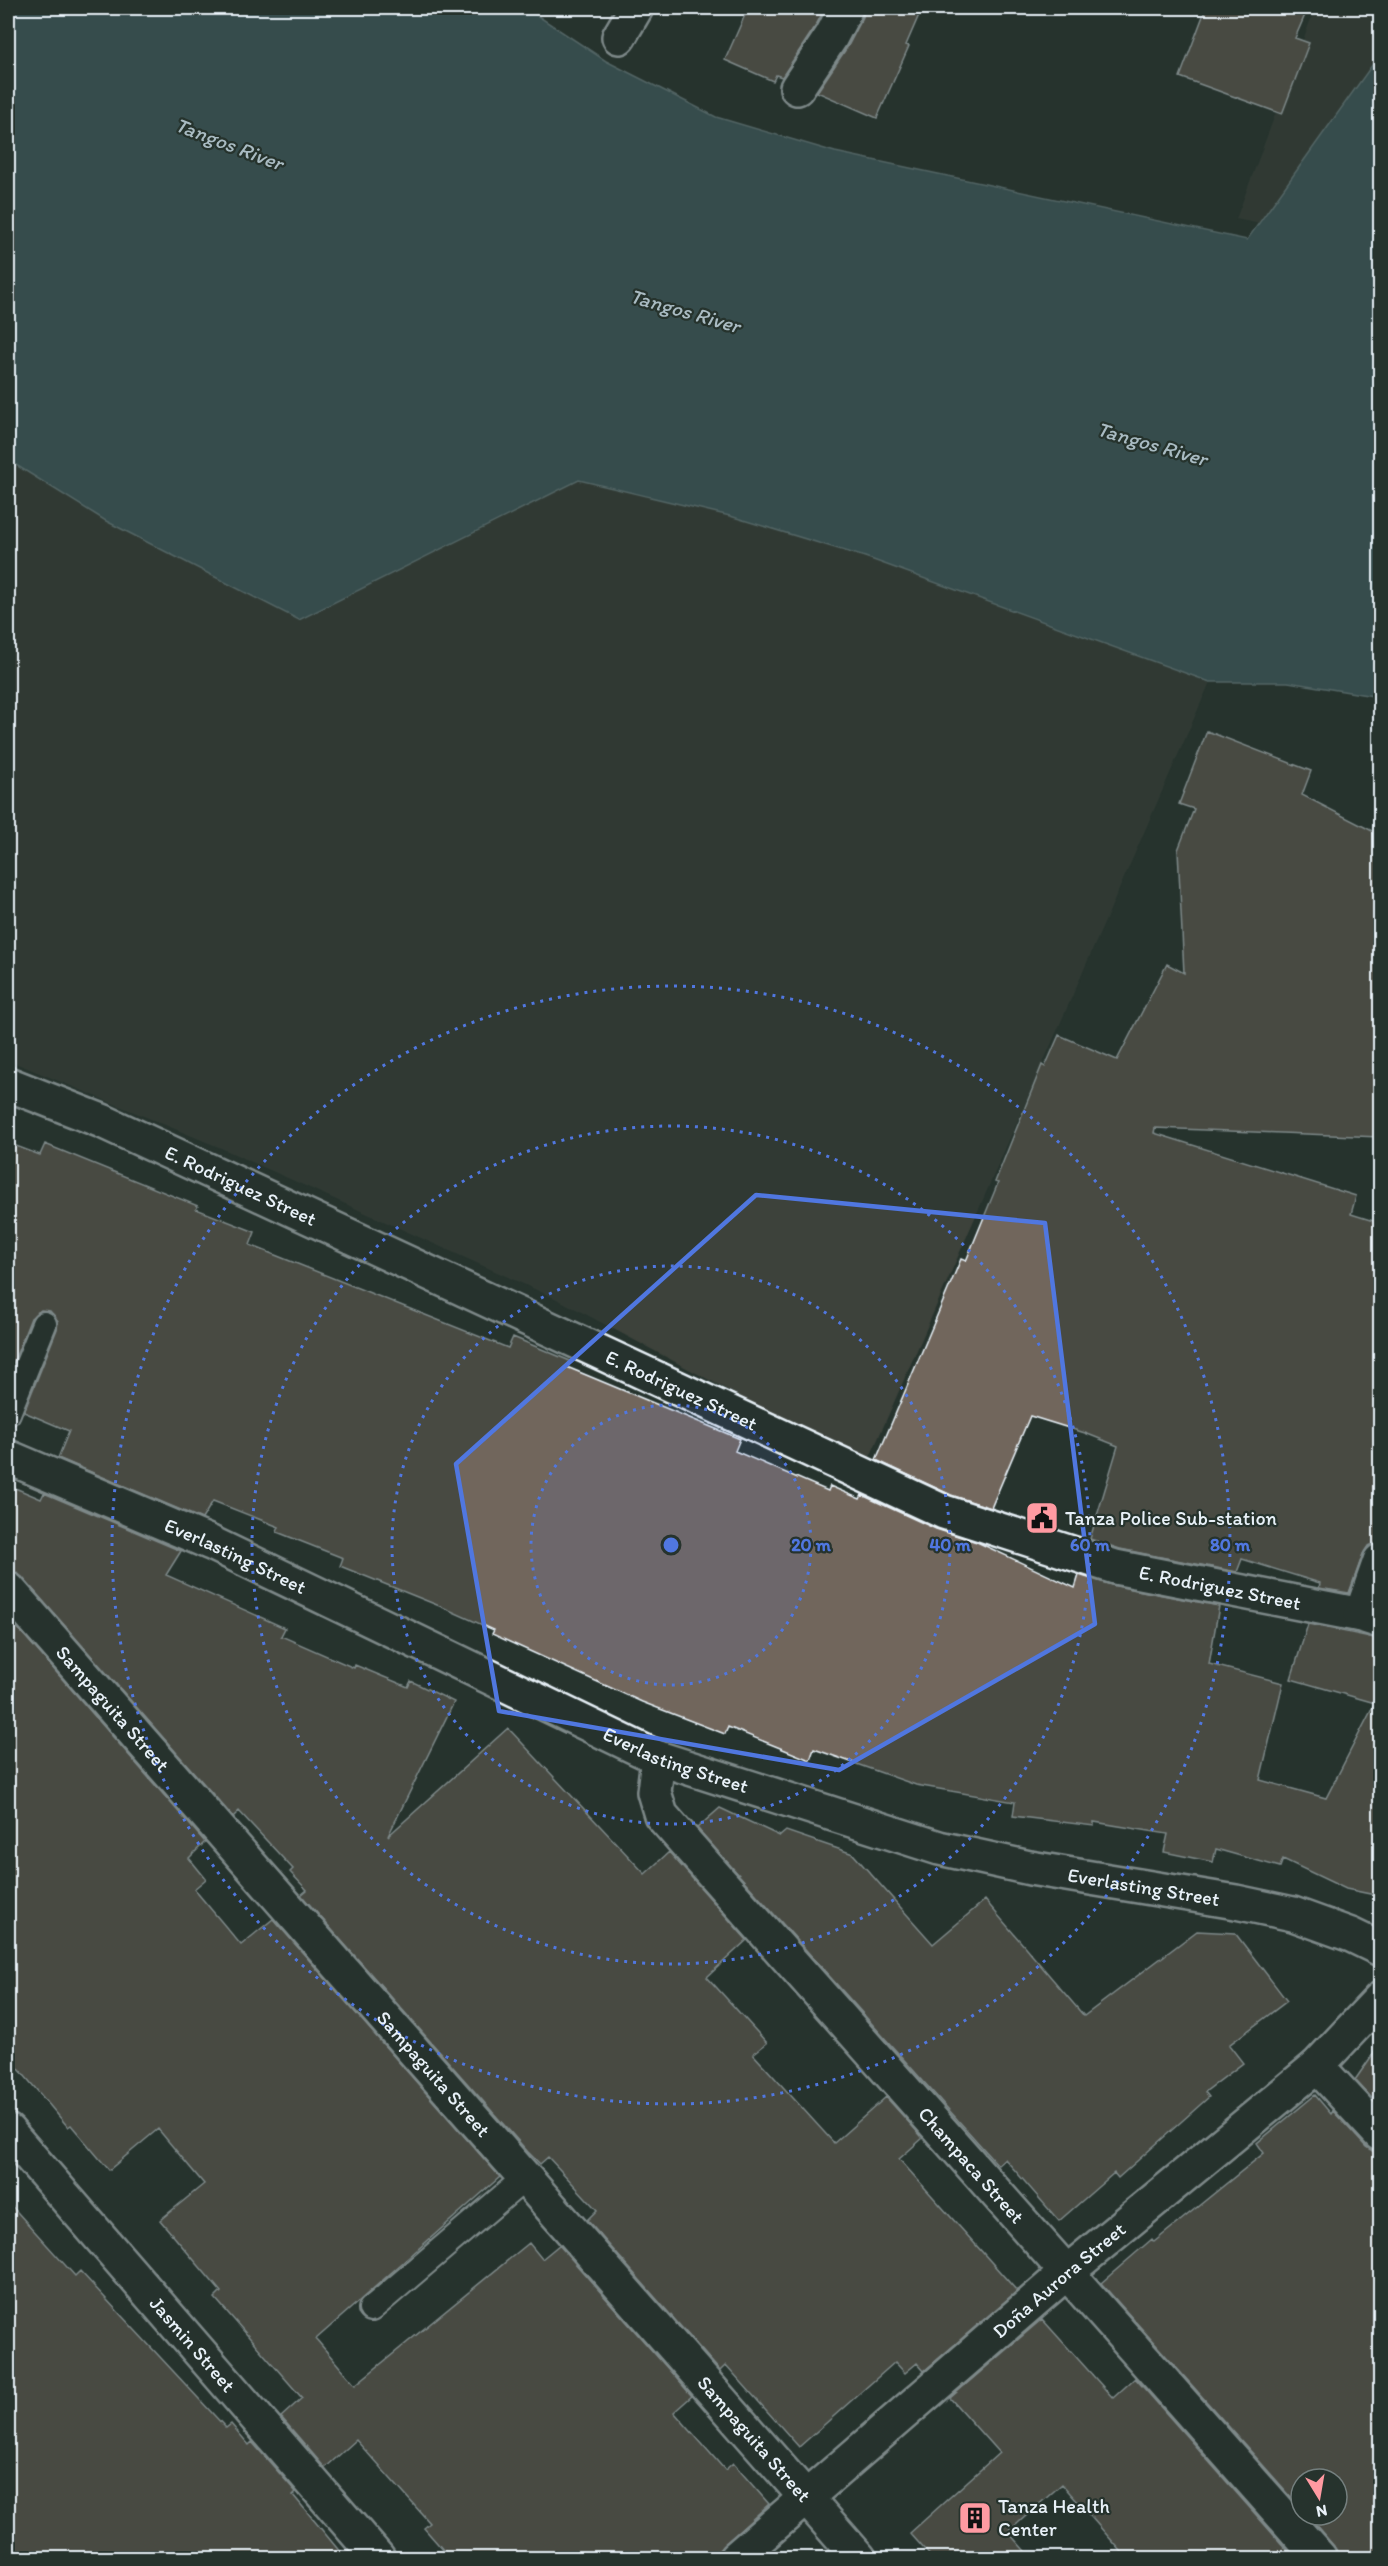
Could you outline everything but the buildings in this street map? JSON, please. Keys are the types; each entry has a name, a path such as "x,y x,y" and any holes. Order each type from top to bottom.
{"street":[{"path":"619,37 636,8"},
{"path":"796,88 831,37 846,8"},
{"name":"E. Rodriguez Street","path":"8,1084 102,1121 944,1512 1114,1567 1371,1618"},
{"name":"Everlasting Street","path":"8,1457 211,1543 658,1758 939,1848 1020,1866 1236,1902 1293,1914 1351,1935 1380,1949"},
{"path":"1371,1618 1380,1561"},
{"name":"Sampaguita Street","path":"8,1589 859,2559"},
{"name":"Champaca Street","path":"658,1758 654,1791 661,1815 1320,2559"},
{"name":"Doña Aurora Street","path":"736,2559 1066,2272 1317,2066 1380,1999"},
{"path":"1317,2066 1380,2134"},
{"name":"Jasmin Street","path":"8,2131 378,2559"}],"lane":[{"path":"8,1413 44,1324"},
{"path":"371,2308 525,2178"}],"highlighted area":[{"path":"756,1195 1045,1223 1095,1624 839,1770 499,1711 456,1464"}],"shaded area":[{"path":"1315,8 1380,8 1380,248 1236,219"},
{"path":"8,460 106,521 299,620 579,480 730,516 865,557 1210,682 867,1464 559,1300 221,1148 8,1060"}],"water":[{"name":"Tangos River","path":"8,8 526,8 606,61 716,117 835,152 1247,240 1380,54 1380,697 1288,682 1210,682 865,557 730,516 579,480 299,620 106,521 8,460"}],"place":[{"name":"Tanza Police Sub-station","path":"1042,1518"},
{"name":"Tanza Health Center","path":"975,2518"}]}
